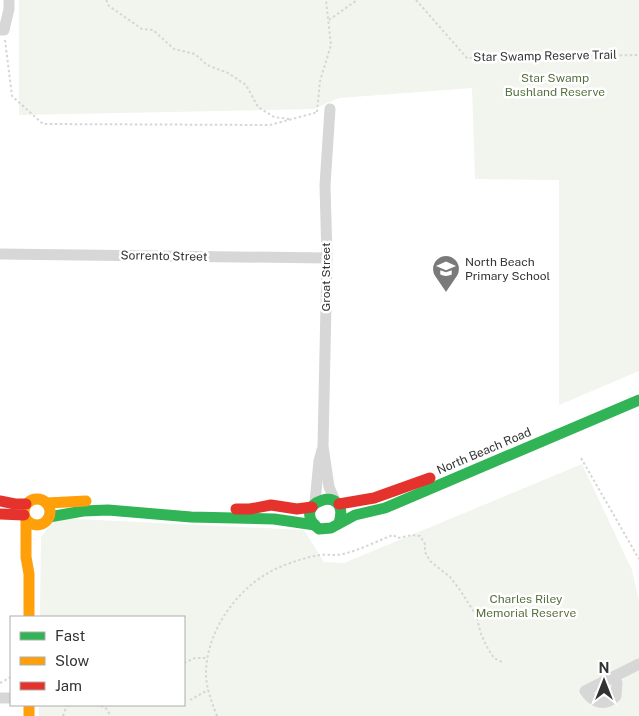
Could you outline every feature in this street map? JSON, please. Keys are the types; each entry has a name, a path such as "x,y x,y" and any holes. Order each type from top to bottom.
{"main road":[{"name":"North Beach Road","path":"48,503 86,501 165,509 250,509 271,505 297,508 314,505 325,498 337,502 367,502 386,496 639,389"},
{"name":"North Beach Road","path":"48,519 70,512 94,510 204,518 294,520 327,530 336,527 339,523 357,514 385,508 639,400"},
{"path":"0,501 26,504 37,498 48,503 50,510 48,519 40,532 36,557 29,574"},
{"path":"337,502 342,512 339,523"},
{"path":"26,504 29,616"},
{"path":"314,505 310,516 315,525"},
{"path":"0,514 25,518 37,525 45,523 48,519"}],"street":[{"path":"2,30 9,9 8,0"},
{"name":"Groat Street","path":"330,109 325,185 327,258 323,446 329,487 337,502"},
{"name":"Sorrento Street","path":"0,254 327,258"},
{"name":"Groat Street","path":"314,505 319,461 323,446"},
{"path":"613,677 639,664"}],"path":[{"path":"106,0 109,6 142,30 153,30 174,49 195,54 207,65 228,73 246,86 258,107 274,117 291,119"},
{"path":"317,112 320,81 331,45 326,0"},
{"path":"328,20 357,0"},
{"name":"Star Swamp Reserve Trail","path":"416,0 468,58 639,55"},
{"path":"2,30 12,96 43,124 270,125 330,109"},
{"path":"581,458 639,559"},
{"path":"217,716 208,690 207,658 214,635 229,609 254,583 279,568 320,555 343,554 393,535 398,538 412,535 420,536 425,544 425,552 430,561 450,577 476,615 481,634 488,649 494,658 504,663"},
{"path":"185,663 195,658 207,658"},
{"path":"190,700 208,690"},
{"path":"105,706 111,716"}],"green space":[{"name":"Star Swamp Bushland Reserve","path":"19,0 639,0 639,371 559,405 559,180 475,179 472,88 339,98 314,109 19,115"},
{"name":"Charles Riley Memorial Reserve","path":"582,464 632,570 639,601 639,716 39,716 39,706 185,706 185,616 40,616 41,537 56,518 304,530 324,562 344,563"}],"traffic: fast":[{"path":"339,523 341,510 337,503 330,500 322,500 314,505 310,511 311,520 319,529 331,528 355,515 385,508 639,400"},
{"path":"49,517 83,511 108,510 191,517 274,519 315,525"}],"traffic: slow":[{"path":"37,499 46,503 50,512 46,521 37,525 28,521 24,512 28,503 37,499"},
{"path":"47,503 86,501"},
{"path":"26,519 29,616"},
{"path":"29,706 29,716"}],"traffic: jam":[{"path":"339,504 374,498 430,478"},
{"path":"0,501 26,504"},
{"path":"236,509 250,509 271,505 297,509 312,507"},
{"path":"0,514 24,515"}],"place":[{"name":"North Beach Primary School","path":"446,293"}]}
